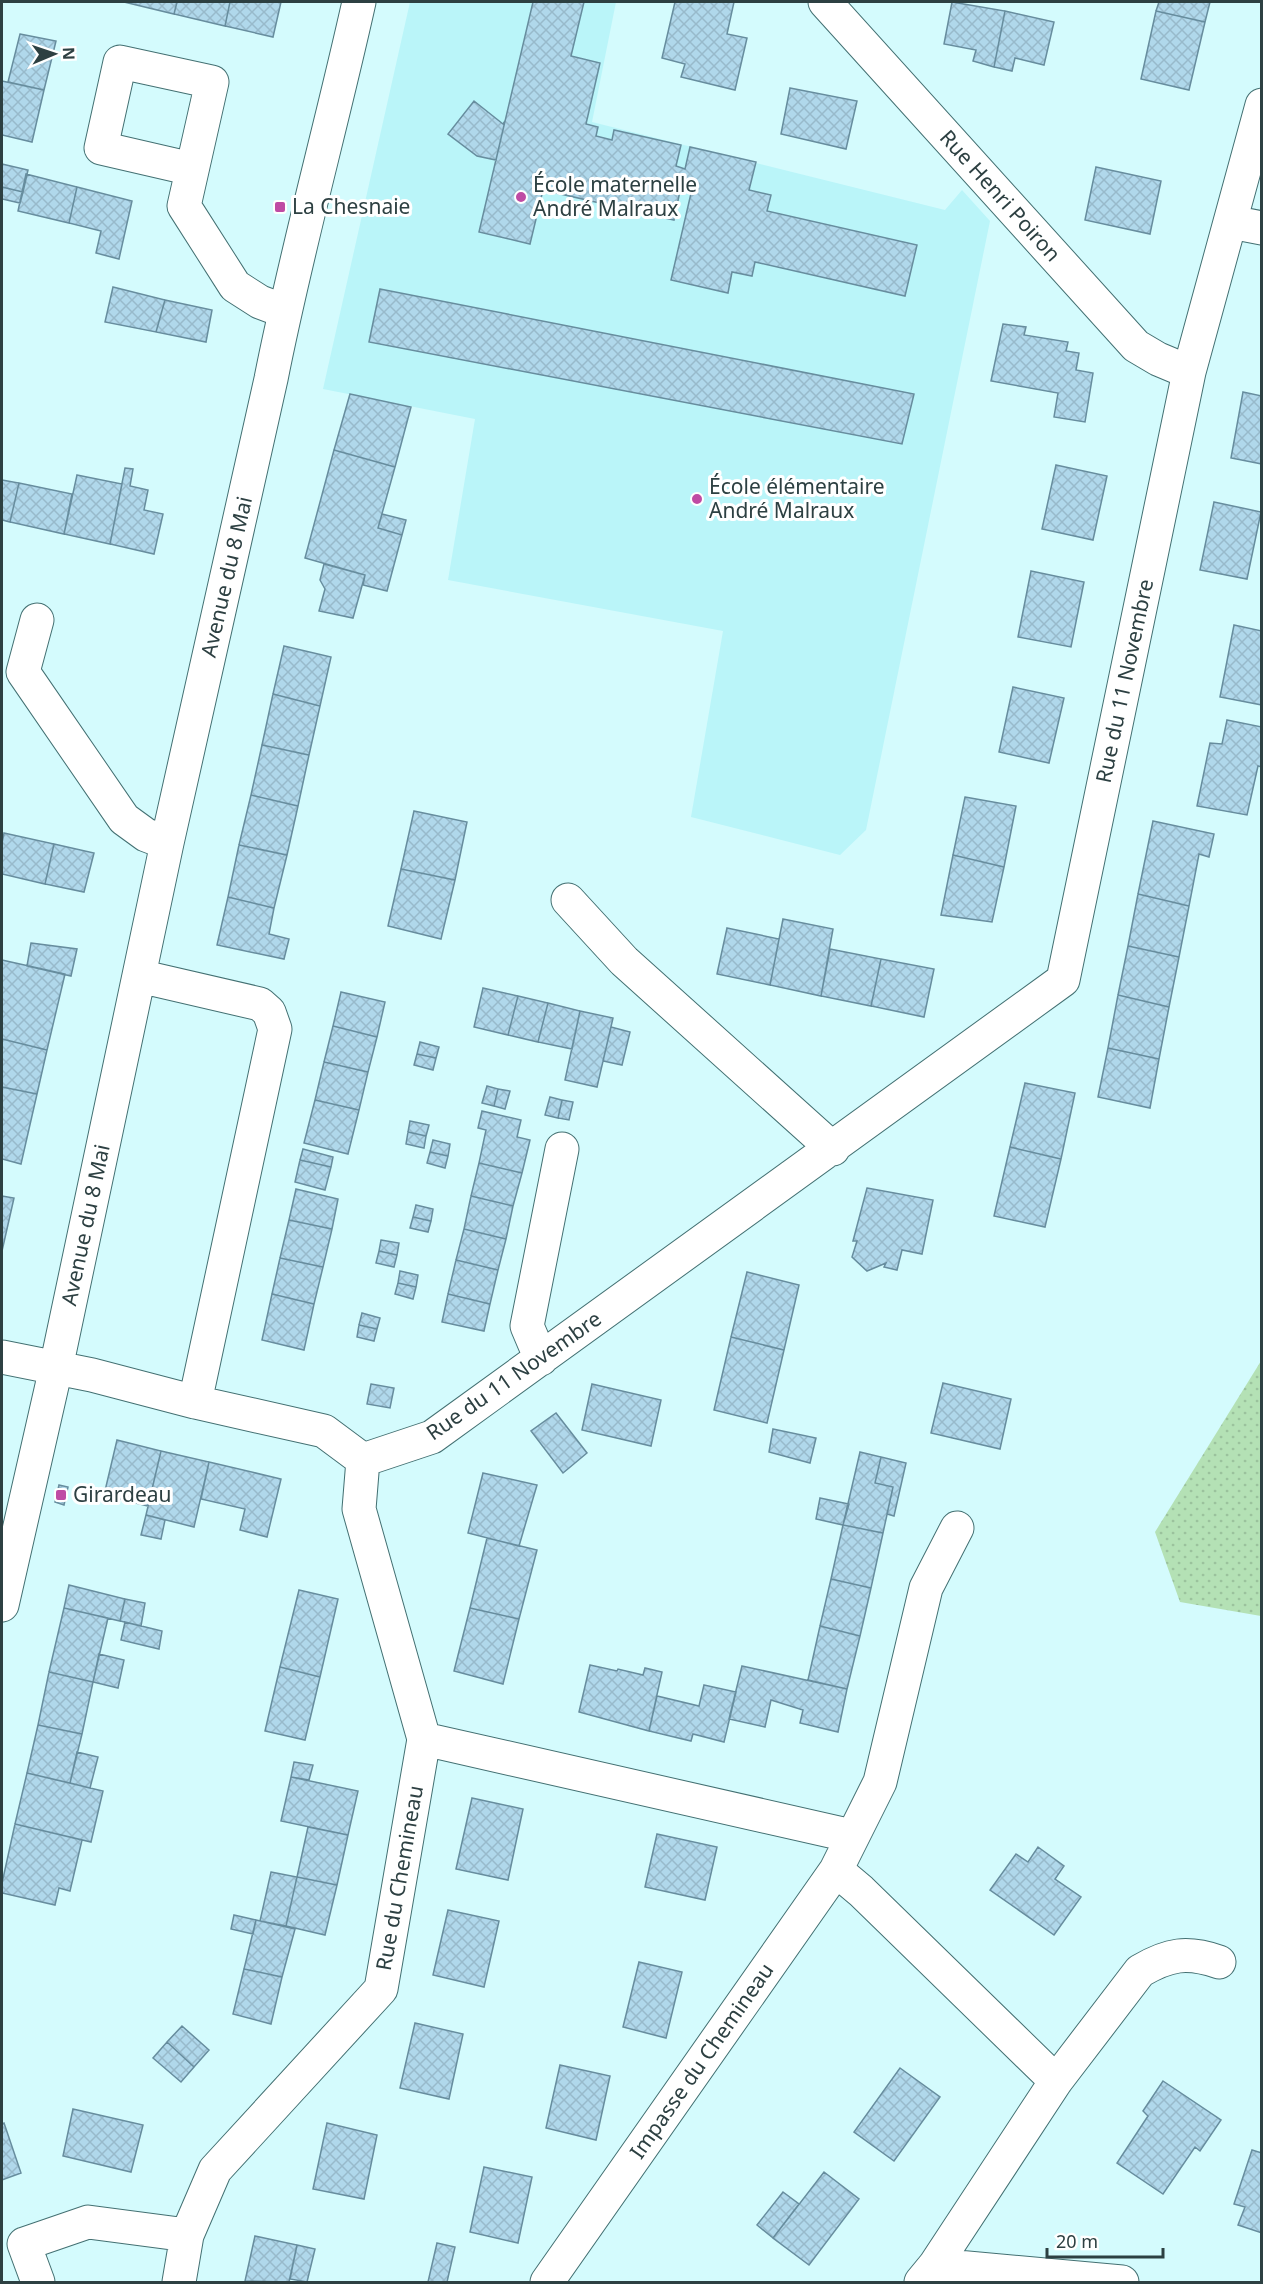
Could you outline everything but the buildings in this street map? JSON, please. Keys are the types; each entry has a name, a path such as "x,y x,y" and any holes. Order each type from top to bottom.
{"street":[{"name":"Avenue du 8 Mai","path":"2,1605 56,1368 167,843 269,390 284,311 318,169 335,111 359,2"},
{"name":"Rue Henri Poiron","path":"825,2 1136,346 1158,359 1189,372"},
{"name":"Rue du 11 Novembre","path":"363,1460 432,1437 833,1149 1063,980 1189,372 1246,225 1261,108"},
{"path":"192,169 184,206 235,286 260,302 284,311"},
{"path":"38,620 23,672 124,819 146,835 167,843"},
{"path":"568,900 624,961 833,1149"},
{"path":"139,976 260,1004 269,1012 275,1029 195,1402"},
{"path":"541,1359 526,1326 562,1149"},
{"path":"2,1357 92,1375 195,1402 324,1431 363,1460"},
{"name":"Rue du Chemineau","path":"179,2283 187,2235 215,2170 381,1989 424,1739 359,1509 363,1460"},
{"name":"Impasse du Chemineau","path":"547,2283 836,1870 880,1782 926,1588 957,1528"},
{"path":"424,1739 852,1836"},
{"path":"836,1870 861,1891 1056,2081"},
{"path":"928,2274 1056,2081 1140,1971 1160,1959 1183,1954 1201,1956 1219,1962"},
{"path":"38,2283 24,2244 88,2222 187,2235"},
{"path":"928,2274 1122,2283"}],"shaded area":[{"name":"École élémentaire André Malraux","path":"410,2 616,2 592,122 945,210 962,190 990,221 866,830 840,855 691,817 723,631 448,580 475,419 323,389"}],"green space":[{"path":"1261,1361 1262,1616 1180,1602 1155,1532"}],"place":[{"name":"École maternelle André Malraux","path":"521,197"},
{"name":"La Chesnaie","path":"280,207"},
{"name":"École élémentaire André Malraux","path":"697,499"},
{"name":"Girardeau","path":"61,1495"}]}
